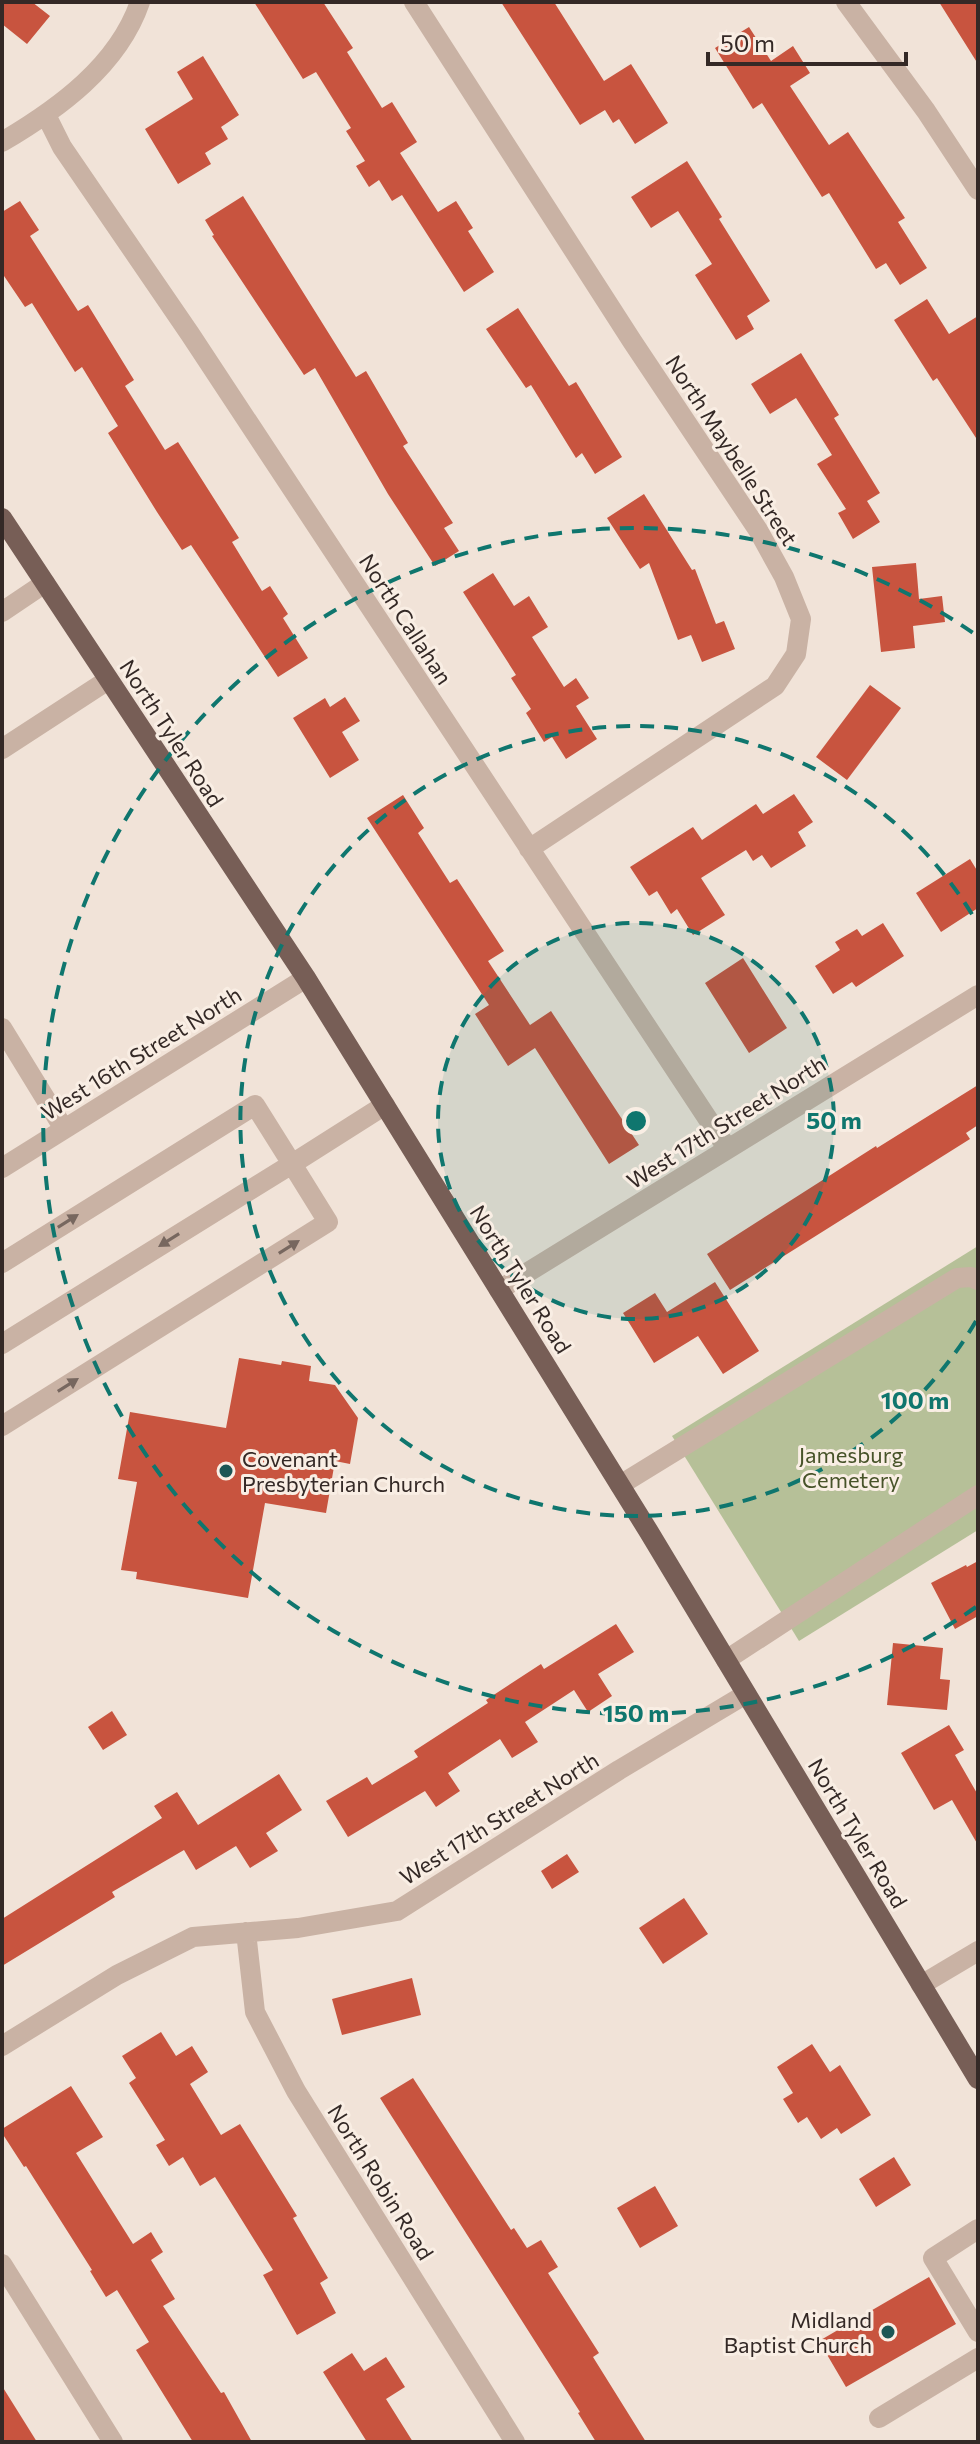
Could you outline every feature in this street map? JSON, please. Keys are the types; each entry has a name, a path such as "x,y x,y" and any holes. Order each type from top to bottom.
{"main road":[{"name":"North Tyler Road","path":"2,518 306,978 620,1485 978,2079"}],"street":[{"path":"2,142 46,115 83,85 113,51 140,2"},
{"name":"North Maybelle Street","path":"414,2 758,530 784,577 801,619 796,654 775,686 529,849"},
{"path":"846,2 926,111 978,190"},
{"name":"North Callahan","path":"46,115 62,147 199,347 727,1148"},
{"path":"2,612 45,583"},
{"path":"2,749 108,680"},
{"name":"West 16th Street North","path":"2,1168 306,978"},
{"name":"West 17th Street North","path":"499,1290 978,995"},
{"path":"2,1028 64,1129"},
{"path":"2,1263 255,1105 328,1222 2,1426"},
{"path":"2,1344 385,1105"},
{"path":"620,1485 957,1278 978,1280"},
{"path":"726,1660 978,1495"},
{"name":"West 17th Street North","path":"2,2046 117,1975 193,1937 298,1928 397,1911 619,1770 746,1694"},
{"name":"North Robin Road","path":"246,1932 255,2012 296,2091 515,2442"},
{"path":"921,1985 978,1951"},
{"path":"978,2229 933,2258 978,2332"},
{"path":"2,2264 113,2442"},
{"path":"879,2418 978,2358"}],"green space":[{"name":"Jamesburg Cemetery","path":"978,1246 978,1530 799,1641 672,1436"}],"building":[{"path":"2,2 32,2 50,16 27,44 2,24"},
{"path":"254,2 323,2 353,48 347,52 382,108 392,102 417,142 400,153 438,212 456,201 473,228 468,231 494,272 464,292 402,195 392,201 379,180 369,187 356,166 365,161 346,131 351,128 316,72 303,79"},
{"path":"501,2 554,2 604,81 631,64 668,123 635,144 619,119 613,123 605,110 580,125"},
{"path":"939,2 978,2 978,64"},
{"path":"749,27 771,61 793,46 810,73 790,86 829,145 848,132 905,218 898,222 927,268 900,285 886,263 876,269 829,193 822,197 762,103 753,109 715,48"},
{"path":"203,56 239,115 221,127 228,139 205,153 211,164 178,184 145,129 193,99 177,72"},
{"path":"687,161 770,301 747,316 754,329 736,340 695,275 712,264 678,211 651,228 631,197"},
{"path":"243,196 356,377 366,371 408,443 403,446 453,523 444,528 459,551 435,566 388,494 315,368 304,375 212,236 205,220"},
{"path":"20,201 39,230 30,236 78,311 88,305 134,380 125,386 165,450 178,442 239,538 232,542 262,591 270,586 288,614 283,618 308,658 278,677 191,545 182,550 157,512 108,433 118,426 82,367 75,372 32,303 25,307 2,273 2,212"},
{"path":"927,299 949,334 978,316 978,441 937,378 933,381 894,320"},
{"path":"518,308 569,386 576,382 622,457 595,474 582,453 576,458 531,385 526,388 486,329"},
{"path":"801,353 839,415 834,418 880,493 867,501 880,522 853,539 838,513 846,509 817,464 832,455 796,398 770,414 751,384"},
{"path":"644,494 692,570 695,569 716,624 724,621 735,649 702,662 691,635 678,640 649,563 640,569 607,518"},
{"path":"916,563 919,599 942,596 945,622 913,626 915,648 881,652 872,567"},
{"path":"493,573 514,606 529,596 548,627 532,637 564,687 576,678 589,698 576,706 597,739 566,759 552,737 544,742 526,713 531,709 511,678 516,675 463,592"},
{"path":"870,685 901,708 847,780 816,757"},
{"path":"345,697 360,721 342,732 359,760 330,778 293,718 325,698 330,707"},
{"path":"794,794 813,822 798,832 806,846 771,868 762,855 753,861 746,850 701,878 725,915 693,935 677,909 671,914 657,891 649,896 630,867 693,827 702,840 756,804 763,814"},
{"path":"403,795 424,828 418,833 450,883 457,879 504,951 488,961 530,1025 551,1011 639,1145 609,1164 535,1048 508,1066 475,1014 489,1005 367,818"},
{"path":"970,859 978,872 978,908 941,932 916,893"},
{"path":"883,923 904,956 856,987 852,982 833,994 815,966 840,950 835,942 857,929 862,936"},
{"path":"743,958 787,1028 749,1053 705,983"},
{"path":"978,1085 978,1125 966,1133 970,1139 730,1290 707,1254"},
{"path":"715,1282 759,1351 723,1374 698,1336 654,1363 623,1313 655,1293 667,1312"},
{"name":"Covenant Presbyterian Church","path":"239,1358 311,1366 309,1381 335,1385 358,1418 350,1464 335,1461 326,1513 265,1503 248,1598 136,1579 137,1572 121,1570 137,1482 118,1479 130,1412 226,1428"},
{"path":"978,1561 978,1616 955,1629 931,1583"},
{"path":"616,1624 634,1652 598,1674 612,1696 588,1712 574,1690 525,1722 538,1742 512,1758 500,1739 448,1773 460,1791 436,1807 425,1791 348,1837 326,1801 367,1777 372,1785 418,1757 414,1751 488,1703 486,1700 541,1664 544,1669"},
{"path":"893,1643 943,1648 940,1679 950,1680 947,1710 887,1705"},
{"path":"112,1711 127,1735 103,1750 88,1727"},
{"path":"949,1725 964,1750 955,1755 978,1795 978,1845 952,1800 934,1810 901,1753"},
{"path":"279,1774 302,1810 266,1833 278,1851 250,1868 236,1846 196,1870 184,1850 112,1892 115,1897 2,1966 2,1919 162,1818 154,1806 177,1792 198,1825"},
{"path":"567,1854 579,1872 552,1889 541,1871"},
{"path":"684,1898 708,1934 663,1964 639,1928"},
{"path":"412,1978 421,2015 342,2035 332,1999"},
{"path":"161,2032 176,2056 192,2046 208,2072 190,2084 221,2135 240,2124 297,2216 293,2218 328,2278 320,2283 336,2313 297,2335 263,2275 273,2270 215,2177 200,2186 183,2157 169,2166 156,2145 165,2140 129,2083 136,2078 122,2056"},
{"path":"812,2044 830,2072 840,2065 871,2115 841,2134 837,2128 821,2139 807,2117 798,2123 783,2099 793,2093 777,2067"},
{"path":"413,2078 511,2230 514,2228 527,2248 541,2240 558,2267 548,2273 599,2353 593,2357 646,2442 596,2442 580,2412 380,2098"},
{"path":"71,2086 103,2137 76,2153 133,2244 151,2232 163,2252 151,2260 175,2299 163,2306 221,2393 224,2392 252,2442 193,2442 136,2350 149,2342 117,2290 106,2297 92,2270 2,2133 2,2129"},
{"path":"894,2157 911,2185 876,2207 859,2179"},
{"path":"655,2186 678,2226 640,2248 617,2208"},
{"name":"Midland Baptist Church","path":"929,2277 956,2324 846,2387 819,2341"},
{"path":"352,2353 364,2371 386,2357 405,2387 386,2399 413,2442 367,2442 323,2372"},
{"path":"2,2386 37,2442 2,2442"}],"place":[{"name":"Covenant Presbyterian Church","path":"226,1471"},
{"name":"Midland Baptist Church","path":"888,2332"}]}
